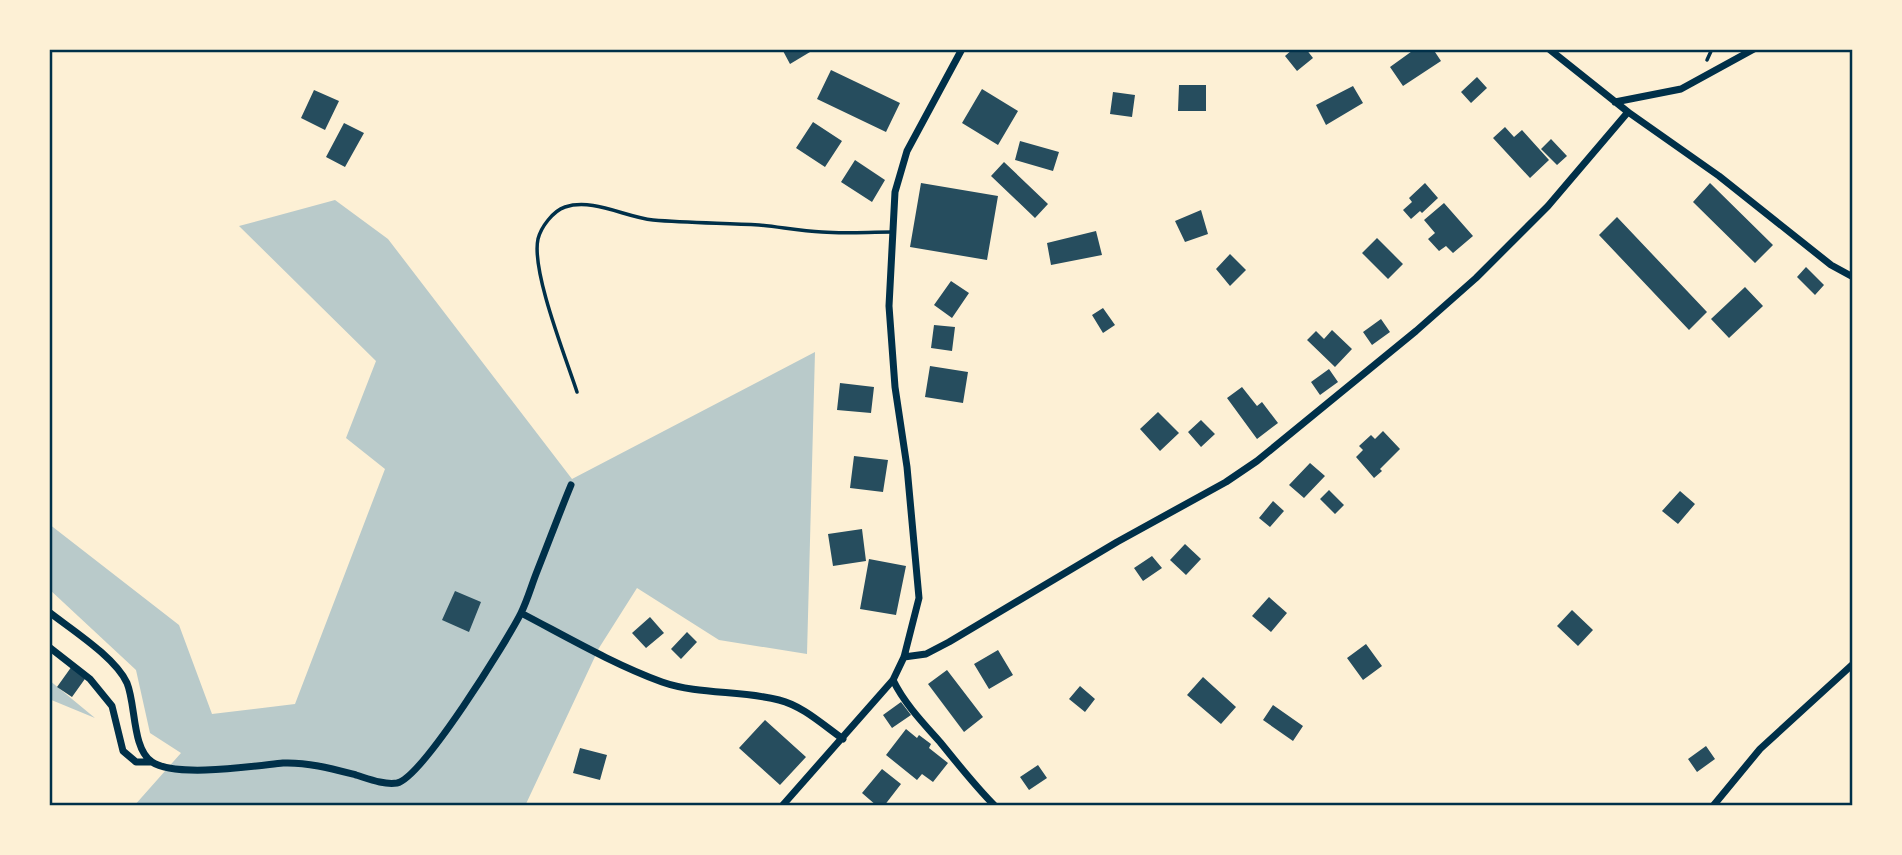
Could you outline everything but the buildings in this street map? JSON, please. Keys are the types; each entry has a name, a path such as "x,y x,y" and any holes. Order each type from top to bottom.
{"street":[{"path":"782,806 893,680 904,657 919,598 907,467 895,387 889,306 895,192 907,151 962,49"},
{"path":"1549,49 1831,265 1853,277"},
{"path":"1615,102 1681,89 1754,49"},
{"path":"904,657 926,654 949,642 1117,542 1226,482 1257,461 1416,331 1476,278 1548,206 1628,112"},
{"path":"49,647 90,679 112,706 123,751 136,762 152,762 181,770 290,763 317,765 396,783 405,780 415,771 451,726 521,613 570,485"},
{"path":"49,612 110,662 126,682 139,741 144,754 152,762"},
{"path":"521,613 663,682 786,703 810,715 843,739"},
{"path":"1713,806 1760,749 1853,664"},
{"path":"893,680 926,726 995,806"}],"lane":[{"path":"577,392 539,268 538,239 548,219 562,208 596,206 653,220 760,225 822,232 893,232"}],"shaded area":[{"path":"335,200 388,239 572,479 815,352 807,654 719,640 637,588 599,648 525,806 134,806 181,753 150,733 136,670 49,589 49,524 179,625 212,714 295,704 385,469 346,438 376,361 239,226"},
{"path":"49,680 95,718 49,699"}]}
